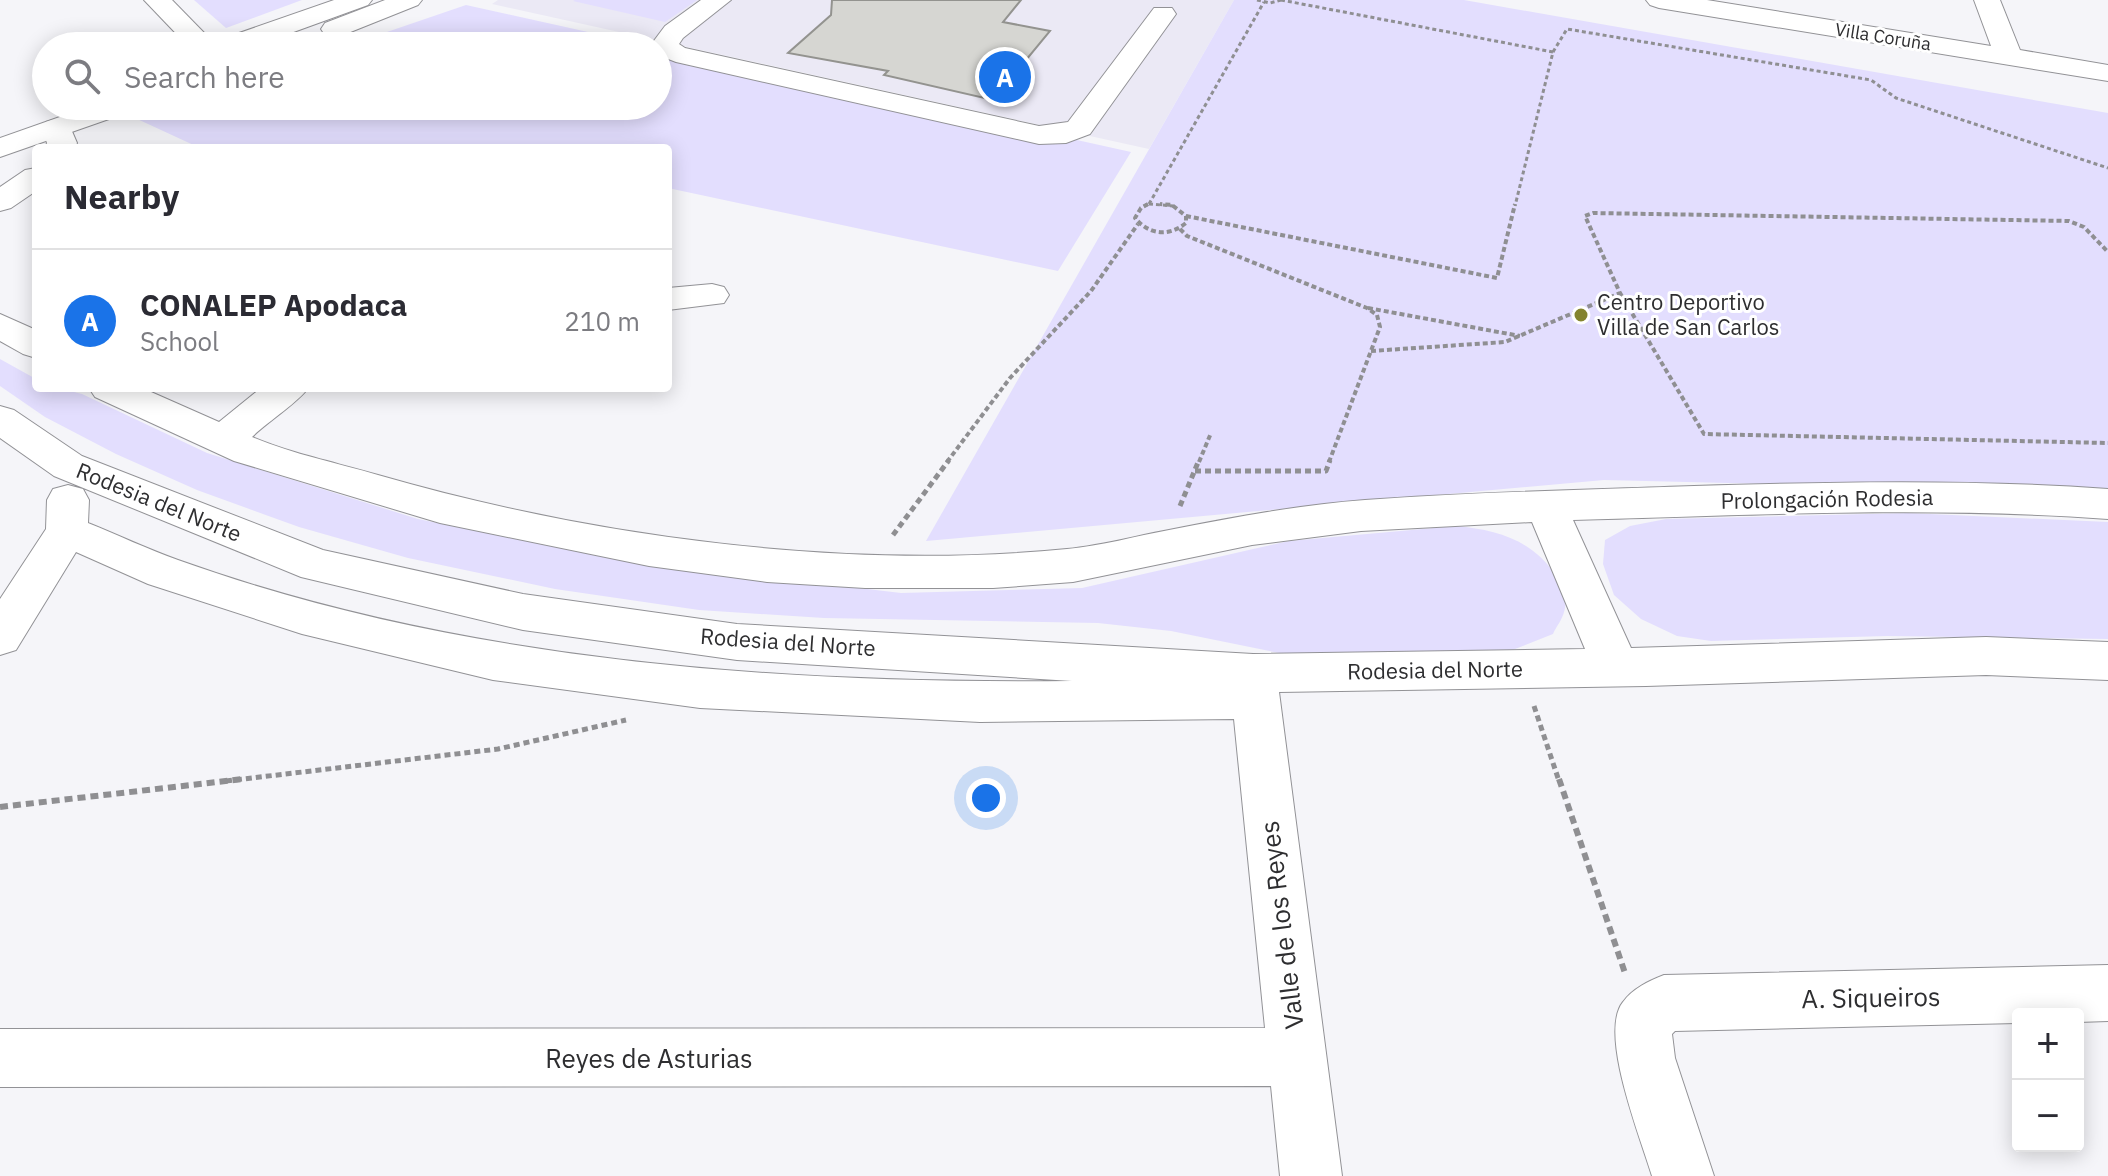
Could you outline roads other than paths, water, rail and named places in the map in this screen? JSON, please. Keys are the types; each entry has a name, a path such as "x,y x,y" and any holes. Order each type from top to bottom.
{"street":[{"path":"157,0 189,32"},
{"path":"269,32 359,0"},
{"path":"324,32 409,0"},
{"path":"672,35 718,0"},
{"name":"Villa Coruña","path":"1659,0 2108,73"},
{"path":"1830,0 1834,28"},
{"path":"1987,0 2009,58"},
{"path":"672,52 1039,135 1066,134 1079,128 1163,14"},
{"path":"0,148 76,120"},
{"path":"0,122 55,127"},
{"path":"0,201 32,180"},
{"path":"672,299 712,295"},
{"path":"1,326 32,344"},
{"path":"117,392 248,451 440,508 542,531 649,550 753,563 865,571 993,571 1073,565 1252,529 1361,516 1546,506 1616,667 1986,656 2108,661"},
{"path":"224,440 265,403 283,392"},
{"name":"Rodesia del Norte","path":"0,419 68,466 316,565 523,612 737,642 1255,686 1522,669 1616,667"},
{"path":"0,637 67,531 68,466"},
{"name":"Prolongación Rodesia","path":"1546,506 1870,496 2041,499 2108,504"},
{"path":"67,531 163,572 302,616 493,661 700,688 980,702 1255,686"},
{"name":"Valle de los Reyes","path":"1255,686 1311,1176"},
{"name":"A. Siqueiros","path":"1683,1176 1646,1058 1642,1023 1664,1003 2108,993"},
{"name":"Reyes de Asturias","path":"0,1058 1298,1057"}],"place":[{"name":"CONALEP Apodaca","path":"1005,77"},
{"name":"Centro Deportivo Villa de San Carlos","path":"1581,315"}]}
